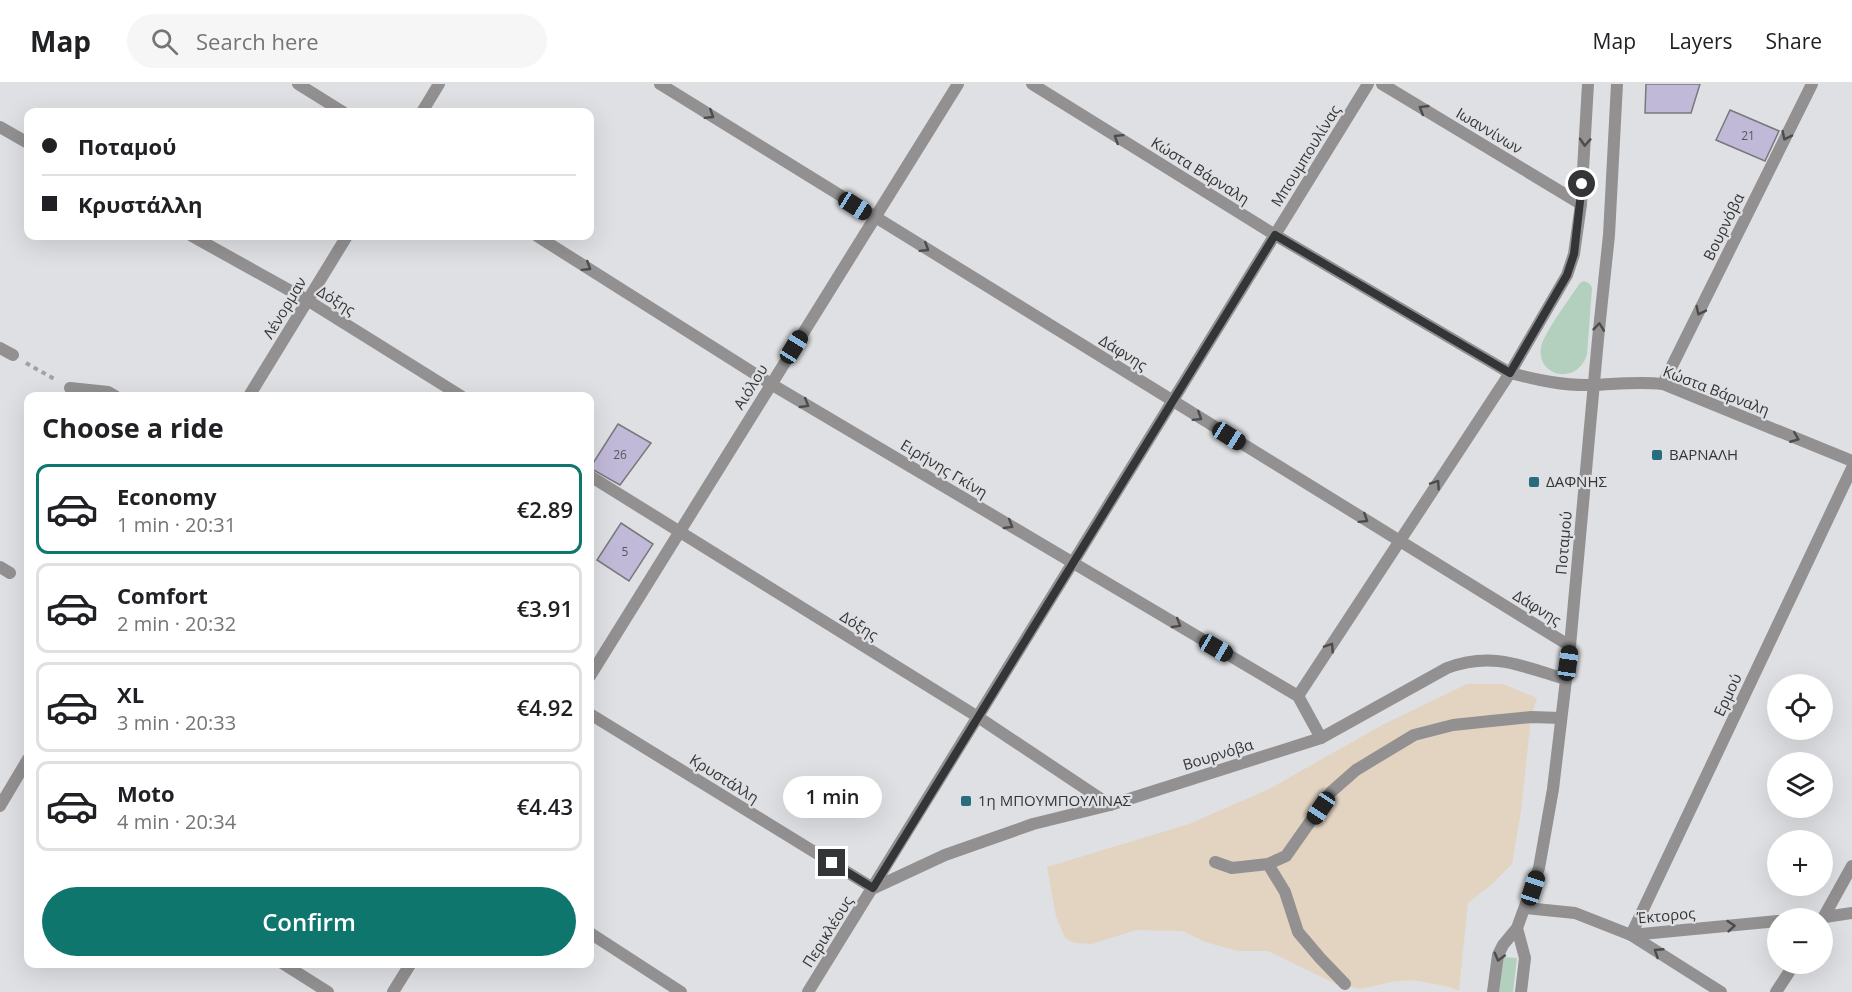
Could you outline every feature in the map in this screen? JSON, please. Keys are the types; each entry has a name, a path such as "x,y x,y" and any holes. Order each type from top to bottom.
{"street":[{"path":"298,84 337,108"},
{"path":"424,108 439,84"},
{"name":"Δάφνης","path":"660,84 1570,646"},
{"name":"Αιόλου","path":"594,670 958,84"},
{"name":"Κώστα Βάρναλη","path":"1032,84 1275,235 1510,373 1544,382 1594,385 1642,381 1663,384 1852,461"},
{"name":"Μπουμπουλίνας","path":"873,888 1368,84"},
{"name":"Ιωαννίνων","path":"1382,84 1581,204"},
{"path":"1321,738 1298,696 1510,373 1567,275 1574,254 1581,204 1588,84"},
{"name":"Ποταμού","path":"1493,992 1498,955 1517,928 1526,908 1539,868 1548,828 1570,646 1609,235 1617,84"},
{"name":"Βουρνόβα","path":"1663,384 1812,84"},
{"path":"0,127 24,141"},
{"name":"Δόξης","path":"199,240 307,300 455,392"},
{"name":"Λένορμαν","path":"251,392 344,240"},
{"name":"Ειρήνης Γκίνη","path":"543,240 771,384 1298,696"},
{"path":"0,348 13,355"},
{"path":"69,388 100,392"},
{"name":"Ερμού","path":"1631,935 1852,468"},
{"name":"Δόξης","path":"594,479 978,717 1110,805"},
{"name":"Βουρνόβα","path":"873,888 945,855 1033,824 1110,805 1321,738 1426,679 1465,662 1508,661 1565,679"},
{"name":"Κρυστάλλη","path":"594,716 873,888"},
{"path":"1215,862 1232,868 1268,864 1286,856 1331,792 1356,770 1414,735 1453,725 1491,720 1531,717 1561,718"},
{"path":"0,806 5,787 24,764"},
{"path":"1268,864 1285,892 1298,932 1345,984"},
{"path":"1826,908 1852,866"},
{"name":"Περικλέους","path":"808,992 873,888"},
{"name":"Έκτορος","path":"1526,908 1575,913 1631,935 1767,922"},
{"path":"1833,916 1852,913"},
{"path":"1517,928 1525,958 1521,992"},
{"path":"1631,935 1720,992"},
{"path":"594,936 681,992"},
{"path":"290,968 328,992"},
{"path":"393,992 408,968"},
{"path":"1776,992 1788,974"}],"path":[{"path":"13,355 69,388"}],"shaded area":[{"path":"1467,684 1503,684 1537,698 1531,717 1521,811 1512,864 1468,903 1459,991 1446,986 1412,980 1361,989 1336,984 1268,951 1238,951 1205,942 1183,931 1136,930 1092,944 1075,943 1065,938 1056,916 1047,867 1189,824 1269,789 1384,724"}],"green space":[{"path":"1584,281 1592,288 1587,354 1575,371 1559,374 1551,371 1545,365 1541,357 1541,347 1558,315 1580,283"},
{"path":"1502,957 1517,958 1513,992 1498,992"}],"building":[{"path":"1646,84 1700,84 1691,113 1645,113"},
{"path":"1730,110 1779,131 1765,161 1716,140"},
{"path":"618,424 651,443 620,485 594,470 594,462"},
{"path":"621,523 653,544 629,581 597,560"}],"place":[{"name":"ΒΑΡΝΑΛΗ","path":"1657,455"},
{"name":"ΔΑΦΝΗΣ","path":"1534,482"},
{"name":"1η ΜΠΟΥΜΠΟΥΛΙΝΑΣ","path":"966,801"}],"route":[{"path":"832,863 873,888 1275,235 1510,373 1567,275 1574,254 1582,184"}]}
